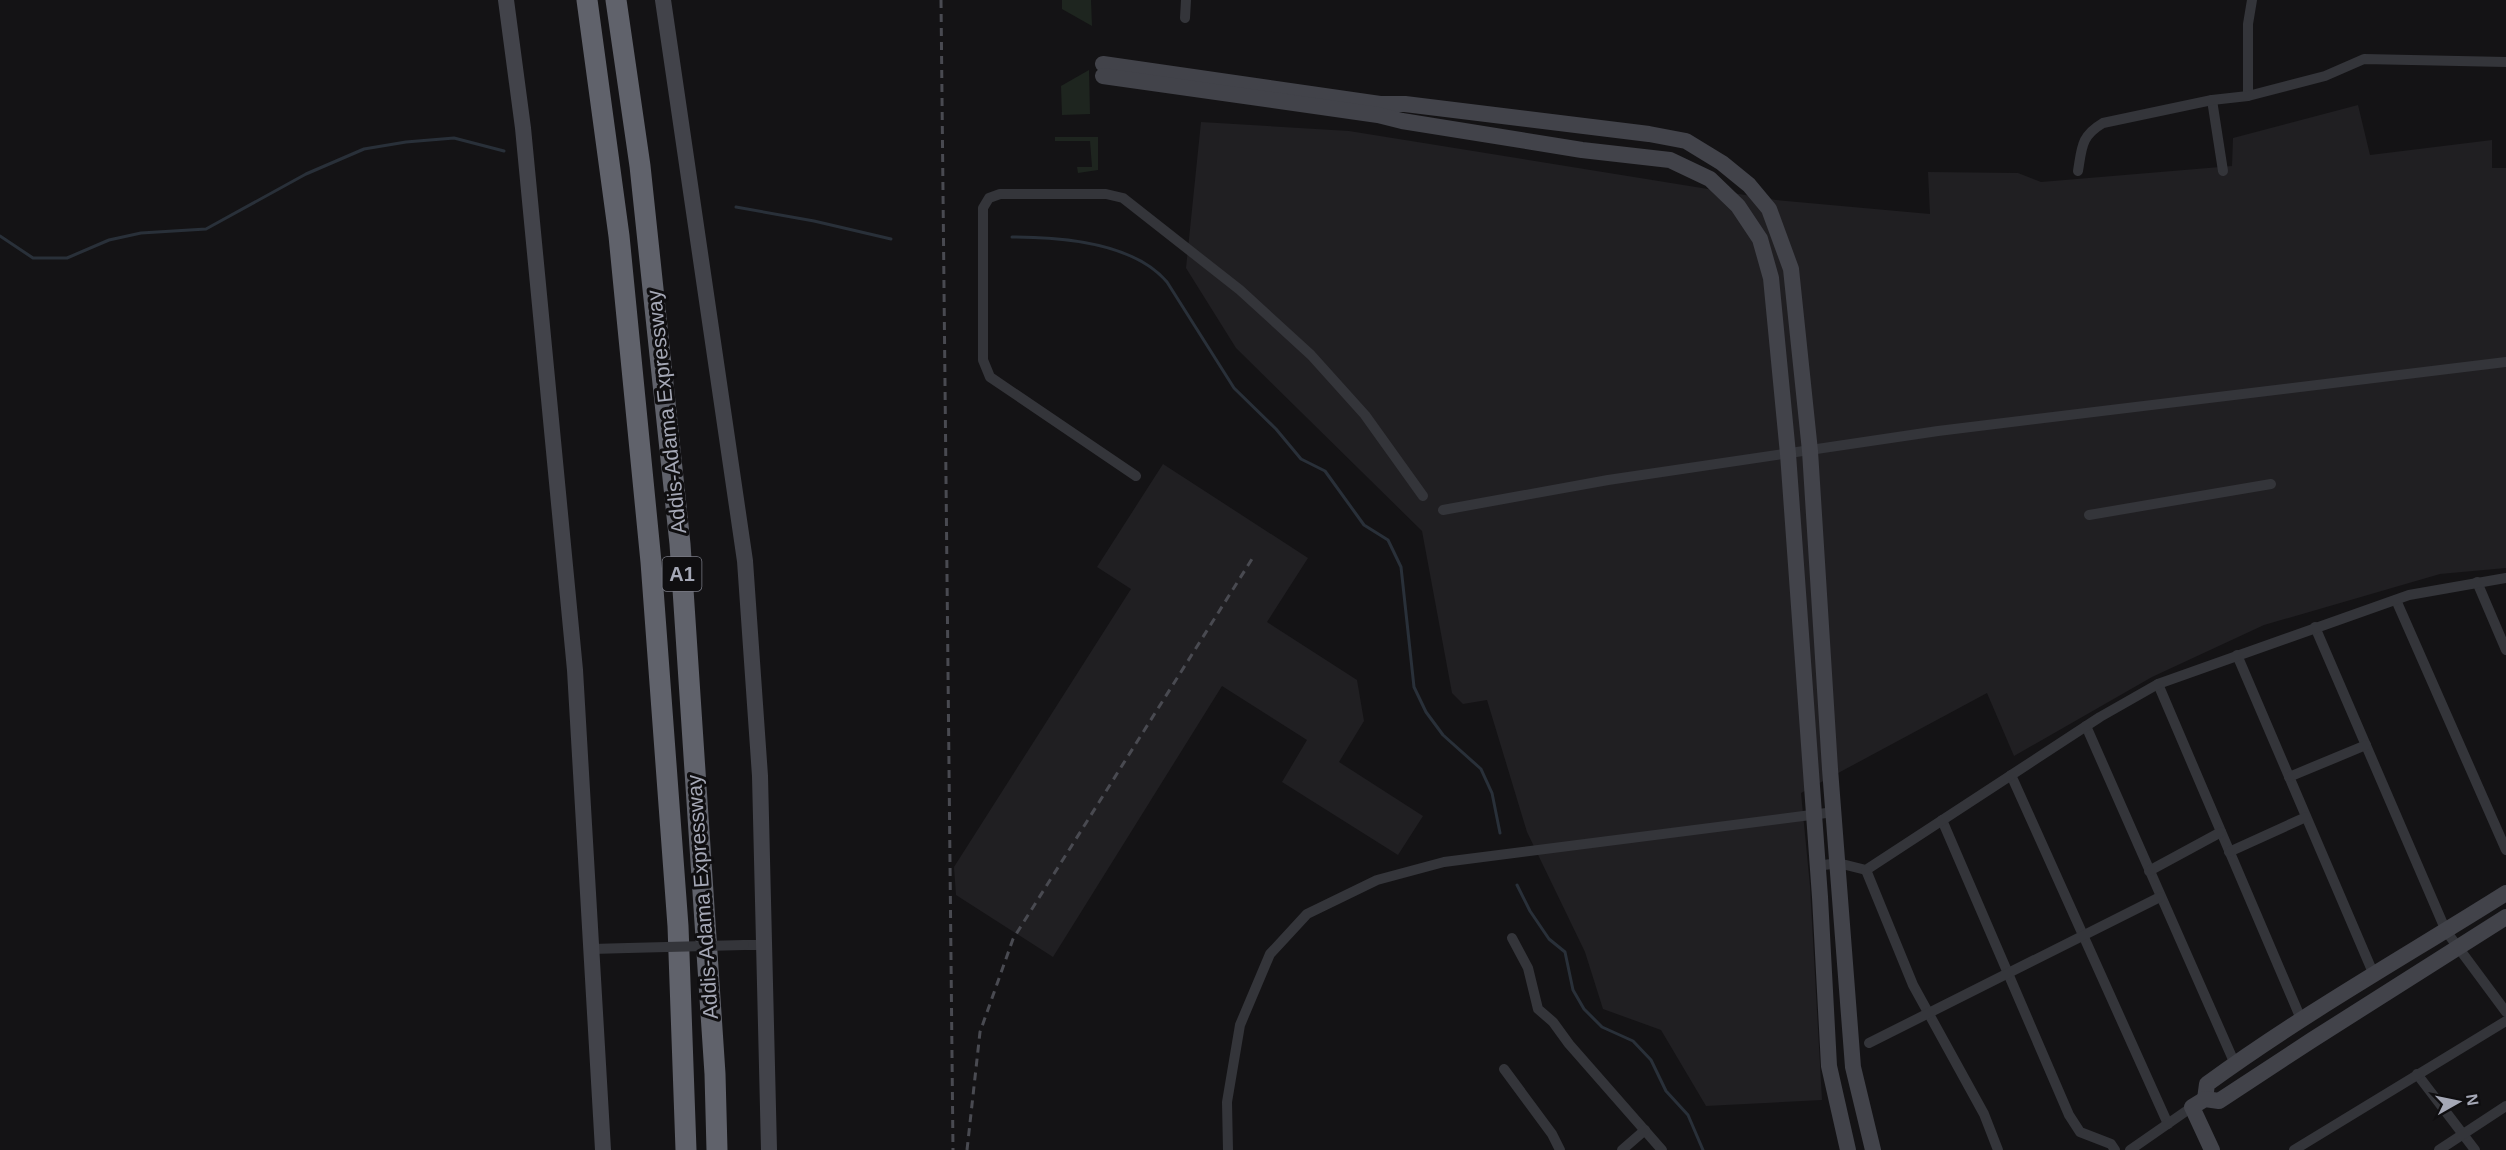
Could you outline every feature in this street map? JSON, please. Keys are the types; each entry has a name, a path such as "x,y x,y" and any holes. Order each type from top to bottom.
{"highway":[{"name":"Addis-Adama Expressway","path":"587,0 619,237 651,562 678,926 686,1150"},
{"name":"Addis-Adama Expressway","path":"616,0 640,166 680,544 715,1074 717,1150"}],"main road":[{"path":"506,0 523,128 575,670 603,1150"},
{"path":"663,0 745,561 760,776 769,1150"},
{"path":"1848,1150 1829,1066 1814,814 1788,454 1772,278 1760,239 1738,206 1710,179 1670,160 1582,150 1103,70 1380,104 1417,105 1649,134 1686,141 1722,163 1749,184 1769,209 1791,269 1810,451 1833,812 1853,1067 1873,1150"},
{"path":"2212,1150 2198,1103 2207,1084 2301,1019 2506,893"},
{"path":"2198,1103 2219,1101 2457,947 2506,918"}],"street":[{"path":"1185,18 1186,0"},
{"path":"2248,96 2248,24 2252,0"},
{"path":"2078,171 2084,139 2103,123 2212,100 2248,96 2325,76 2364,59 2506,63"},
{"path":"2212,100 2223,171"},
{"path":"1136,476 990,377 983,360 983,208 989,198 1000,194 1107,194 1123,198 1240,290 1311,355 1365,415 1423,496"},
{"path":"1443,510 1608,480 1949,429 2506,362"},
{"path":"2089,515 2271,484"},
{"path":"1817,866 1838,863 1866,870 2086,726 2158,684 2396,600 2506,578"},
{"path":"2477,582 2506,650"},
{"path":"2396,600 2506,850"},
{"path":"2315,627 2446,931 2506,1012"},
{"path":"2237,655 2374,975"},
{"path":"2158,684 2301,1019"},
{"path":"2086,726 2235,1064"},
{"path":"2289,777 2366,746"},
{"path":"2011,775 2168,1124"},
{"path":"1228,1150 1227,1102 1240,1025 1269,954 1307,914 1377,880 1462,860 1833,812"},
{"path":"2229,852 2306,817"},
{"path":"1942,820 2069,1115 2080,1132 2111,1144 2115,1150"},
{"path":"2149,871 2221,832"},
{"path":"1866,870 1913,985 1984,1114 1998,1150"},
{"path":"1869,1043 2160,897"},
{"path":"1512,938 1528,968 1538,1009 1553,1022 1569,1044 1662,1150"},
{"path":"592,949 765,945"},
{"path":"2300,1149 2417,1074 2506,1021"},
{"path":"1504,1069 1552,1134 1560,1150"},
{"path":"2417,1074 2475,1150"},
{"path":"2130,1150 2198,1103"},
{"path":"2439,1150 2506,1106"},
{"path":"1622,1150 1645,1130"}],"shaded area":[{"path":"1062,0 1091,0 1092,26 1062,9"},
{"path":"1089,70 1090,114 1062,115 1061,86"},
{"path":"2358,105 2370,155 2492,140 2492,168 2506,168 2506,568 2440,574 2264,625 2152,677 2014,756 1987,693 1801,793 1810,886 1822,1100 1706,1106 1661,1030 1603,1009 1585,952 1527,832 1487,700 1463,704 1452,693 1422,531 1236,348 1186,268 1201,122 1349,131 1776,200 1930,214 1928,172 2018,173 2041,182 2232,166 2233,138"},
{"path":"1055,137 1098,137 1098,170 1078,173 1077,167 1092,167 1090,141 1055,141"},
{"path":"1163,464 1308,558 1267,622 1357,680 1364,721 1339,762 1423,816 1398,855 1282,782 1307,740 1222,686 1053,957 956,895 954,867 1131,589 1097,567"}],"waterway":[{"path":"0,236 33,258 67,258 109,240 141,233 206,229 306,174 364,149 406,142 454,138 504,151"},
{"path":"736,207 814,221 891,239"},
{"path":"1012,237 1074,241 1096,245 1136,259 1153,269 1167,282 1234,388 1276,429 1301,459 1325,471 1364,525 1388,540 1401,567 1414,687 1426,712 1443,735 1481,769 1492,793 1500,833"},
{"path":"1517,885 1530,911 1549,939 1565,952 1573,990 1584,1009 1602,1027 1633,1041 1651,1060 1666,1091 1688,1115 1703,1150"}],"railway":[{"path":"941,0 953,1150"},
{"path":"967,1150 980,1032 1013,939 1252,559"}]}
